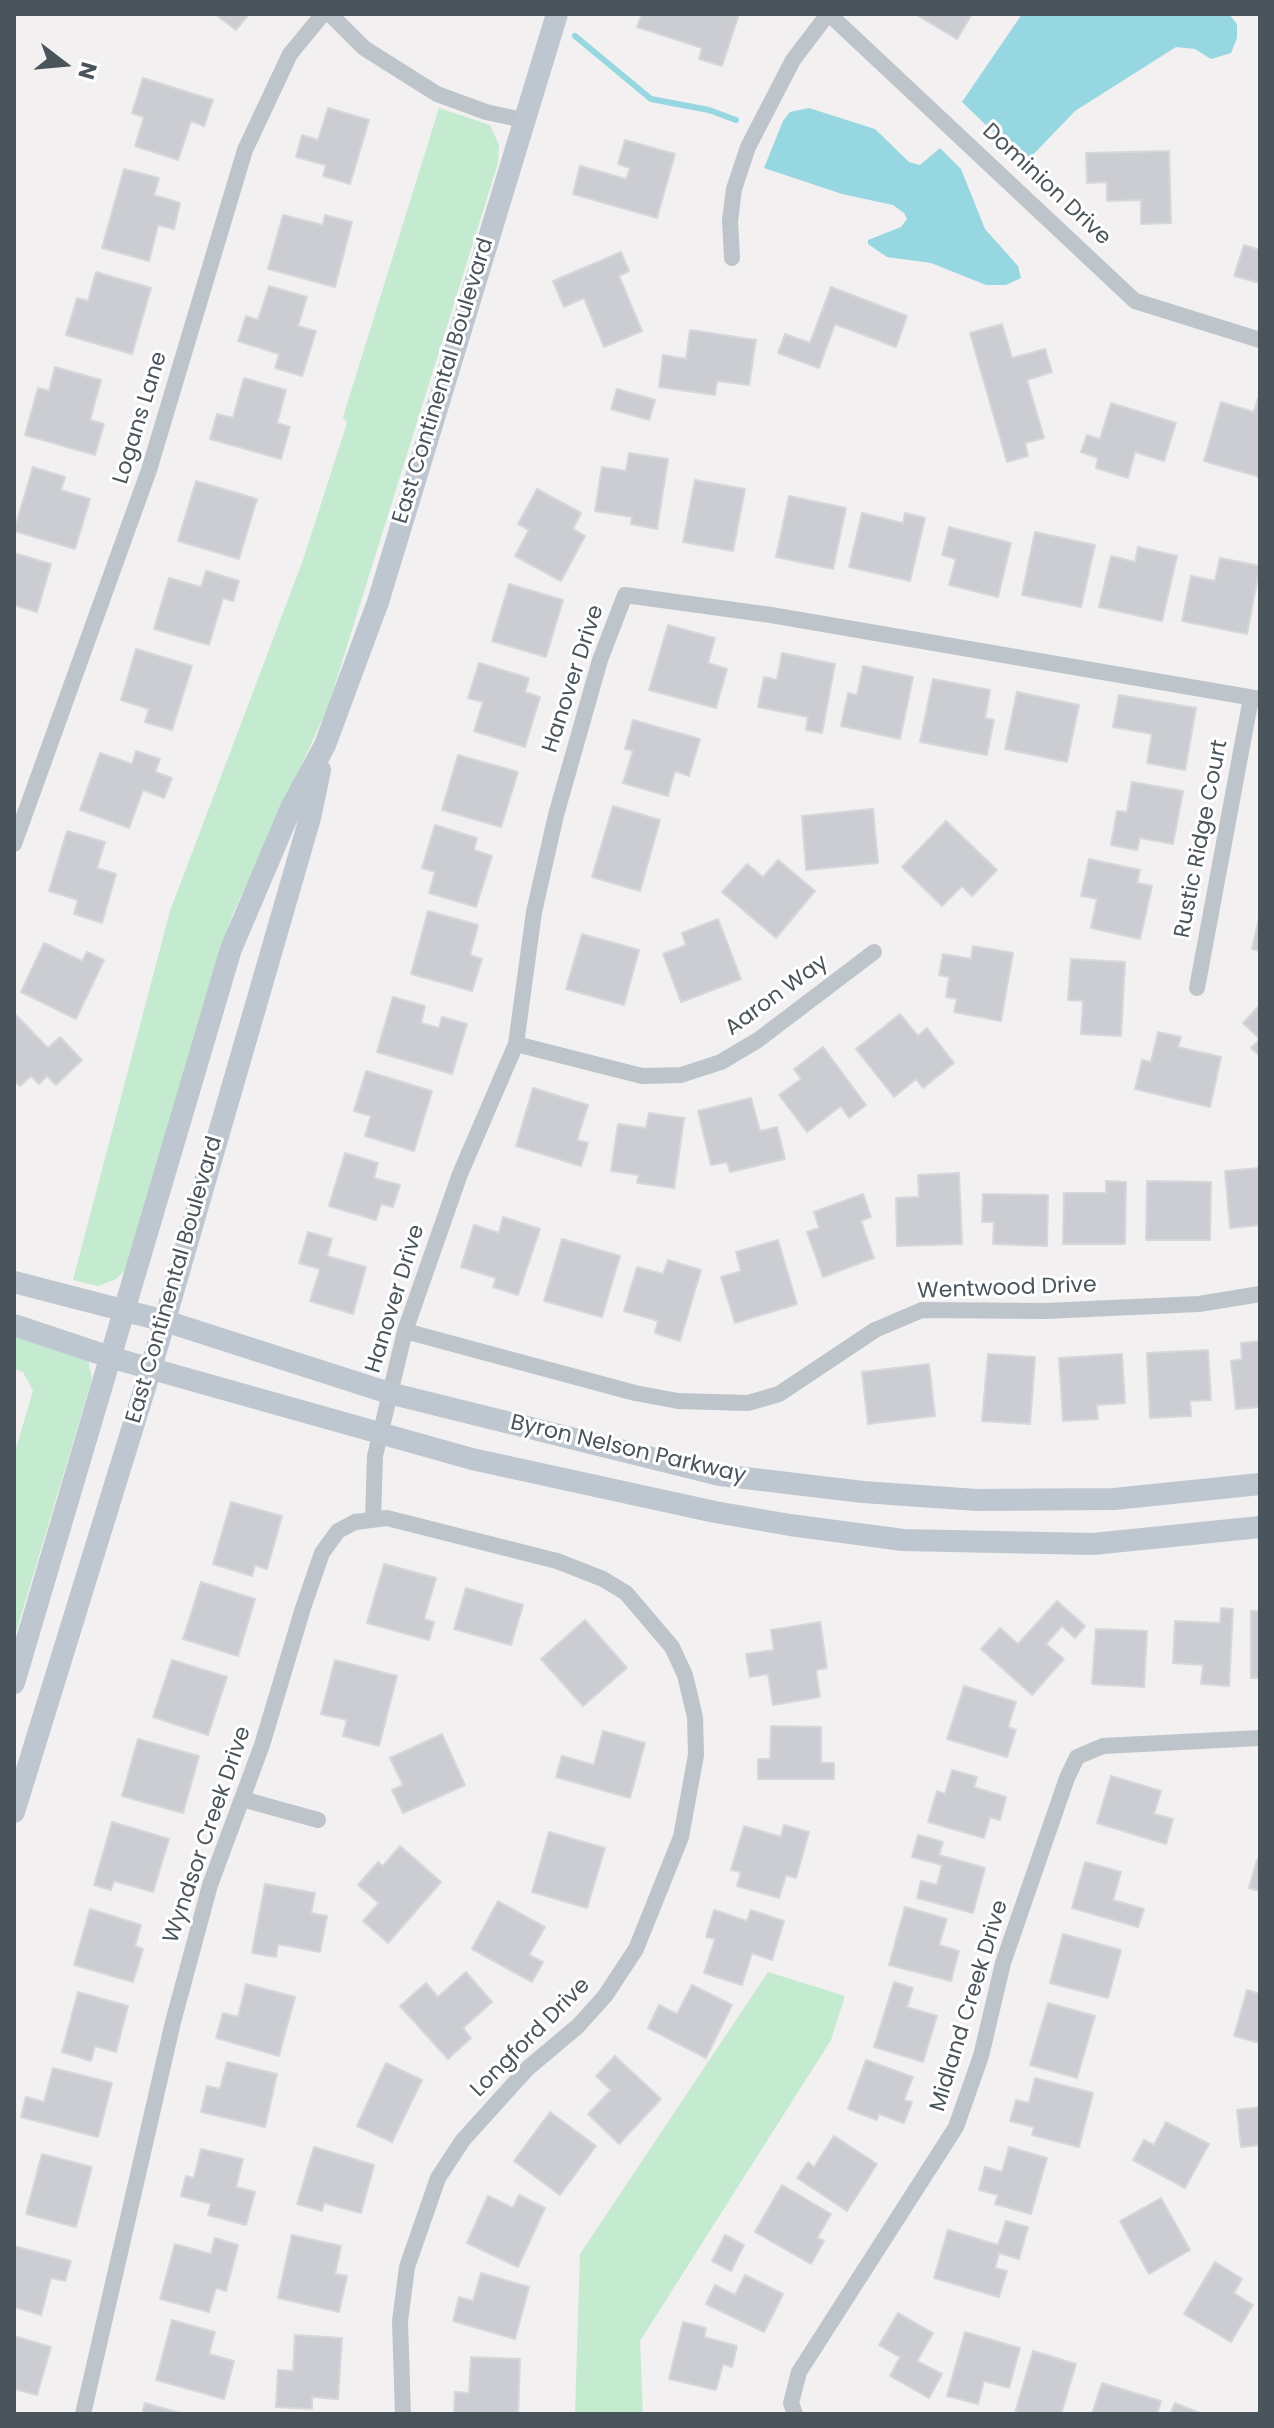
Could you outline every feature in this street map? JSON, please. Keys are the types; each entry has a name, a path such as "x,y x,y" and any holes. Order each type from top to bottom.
{"main road":[{"name":"East Continental Boulevard","path":"14,1683 113,1358 231,949 291,808 325,745 378,602 557,14"},
{"name":"East Continental Boulevard","path":"14,1812 165,1321 310,818 325,745"},
{"name":"Byron Nelson Parkway","path":"14,1282 165,1321 389,1393 720,1475 863,1492 977,1500 1114,1499 1260,1484"},
{"name":"Byron Nelson Parkway","path":"14,1325 113,1358 472,1459 715,1512 903,1540 1093,1544 1260,1527"}],"street":[{"name":"Logans Lane","path":"14,844 149,470 245,150 290,54 323,14"},
{"path":"330,14 364,48 437,94 486,112 523,120"},
{"path":"732,258 730,221 734,189 748,147 793,60 829,14"},
{"name":"Dominion Drive","path":"829,14 1135,301 1260,340"},
{"name":"Hanover Drive","path":"389,1393 405,1331 460,1174 516,1044 534,912 556,815 600,660 625,595 771,615 1255,698"},
{"name":"Rustic Ridge Court","path":"1197,988 1255,698"},
{"name":"Aaron Way","path":"516,1044 642,1076 681,1075 721,1062 758,1040 874,952"},
{"name":"Wentwood Drive","path":"405,1331 635,1393 678,1401 748,1403 779,1394 875,1330 922,1310 1045,1311 1199,1304 1260,1294"},
{"path":"373,1519 375,1456 389,1393"},
{"name":"Wyndsor Creek Drive","path":"83,2414 173,2022 210,1885 242,1799 322,1553 338,1531 355,1522 373,1519"},
{"name":"Longford Drive","path":"373,1519 415,1522 557,1561 603,1579 626,1593 672,1647 685,1675 695,1717 696,1755 681,1837 636,1949 605,1996 578,2026 528,2068 463,2140 438,2178 407,2267 400,2321 403,2414"},
{"name":"Midland Creek Drive","path":"795,2414 791,2403 799,2372 956,2127 981,2056 1003,1963 1077,1757 1103,1746 1260,1738"},
{"path":"242,1799 318,1820"}],"green space":[{"path":"439,108 490,125 499,145 498,163 328,707 232,916 125,1270 116,1279 98,1286 73,1280 170,911 303,560 347,423 343,417"},
{"path":"14,1330 87,1355 92,1379 14,1639 14,1455 33,1391 23,1372 14,1369"},
{"path":"768,1972 845,1996 831,2040 640,2341 643,2414 575,2414 580,2254"}],"water":[{"path":"1022,14 1229,14 1237,24 1237,38 1231,53 1211,59 1195,49 1176,47 1075,111 1028,160 1017,155 962,102"},
{"path":"809,108 875,129 909,162 920,165 940,148 961,169 985,229 1018,266 1021,278 1006,285 986,285 931,263 887,257 868,244 868,240 901,227 907,219 893,205 842,194 764,168 783,121 790,112"}],"building":[{"path":"215,14 249,14 236,30"},
{"path":"642,14 739,14 722,66 699,59 702,48 637,27"},
{"path":"915,14 972,14 957,39"},
{"path":"143,78 213,100 204,126 191,121 178,160 135,146 144,117 132,113"},
{"path":"328,108 369,120 350,184 323,176 326,165 296,157 302,135 318,140"},
{"path":"625,140 675,154 657,218 573,194 580,166 626,179 630,168 618,164"},
{"path":"1169,151 1171,223 1141,224 1141,200 1107,201 1107,182 1087,183 1086,153"},
{"path":"124,169 159,178 154,195 180,203 174,229 158,225 149,261 102,248"},
{"path":"283,215 323,225 325,215 352,222 335,287 268,269"},
{"path":"1244,245 1260,250 1260,283 1234,276"},
{"path":"621,252 629,271 619,276 642,331 604,347 584,298 564,307 553,281"},
{"path":"96,272 151,288 132,354 66,335 77,298 88,301"},
{"path":"269,286 307,297 298,326 316,331 302,376 275,368 279,354 238,341 246,316 258,320"},
{"path":"831,287 907,316 896,347 835,324 819,368 778,353 785,334 810,343"},
{"path":"1002,324 1012,358 1045,349 1052,372 1027,380 1044,438 1025,443 1028,456 1007,462 970,333"},
{"path":"690,330 756,340 749,385 717,381 715,395 659,387 663,355 686,359"},
{"path":"55,367 101,380 90,420 104,424 95,455 25,435 38,388 49,391"},
{"path":"244,378 286,390 277,423 290,427 281,459 210,439 217,414 233,418"},
{"path":"617,389 655,400 649,420 611,409"},
{"path":"1258,398 1260,477 1204,461 1221,402 1254,412"},
{"path":"1111,403 1176,423 1164,461 1135,452 1128,478 1096,468 1098,458 1081,452 1087,435 1100,439"},
{"path":"629,453 668,459 657,529 631,524 632,517 595,511 602,467 626,471"},
{"path":"33,467 65,477 61,490 90,499 75,549 14,531"},
{"path":"695,480 745,489 733,551 683,542"},
{"path":"196,481 257,499 239,559 178,541"},
{"path":"537,489 581,513 573,529 585,536 561,581 515,556 529,530 518,524"},
{"path":"789,496 846,508 833,569 776,557"},
{"path":"862,513 903,523 905,513 925,518 910,581 849,567"},
{"path":"949,527 1011,543 998,597 949,585 956,559 942,555"},
{"path":"1035,532 1095,545 1081,607 1022,595"},
{"path":"1138,547 1177,556 1162,621 1099,607 1111,556 1135,562"},
{"path":"14,553 51,564 37,612 14,605"},
{"path":"1220,558 1260,566 1247,634 1182,621 1191,576 1215,581"},
{"path":"206,571 239,581 233,601 223,598 209,645 154,629 169,578 201,587"},
{"path":"509,584 563,600 546,657 492,641"},
{"path":"668,625 715,638 708,663 727,669 716,708 649,690"},
{"path":"136,649 192,666 172,730 145,722 149,709 121,700"},
{"path":"782,653 835,664 822,733 806,730 808,717 758,707 764,677 777,680"},
{"path":"479,663 529,678 525,692 540,697 525,747 474,731 483,702 468,698"},
{"path":"863,666 913,677 900,739 841,726 848,693 857,695"},
{"path":"933,679 990,690 985,718 994,720 987,755 920,742"},
{"path":"1017,692 1079,705 1067,762 1005,749"},
{"path":"1119,695 1196,708 1185,770 1147,763 1152,734 1113,727"},
{"path":"633,720 700,739 689,776 675,771 668,796 623,783 633,751 625,749"},
{"path":"136,751 160,759 155,772 172,778 164,798 143,790 129,828 80,810 100,753 132,764"},
{"path":"458,755 518,772 501,827 442,810"},
{"path":"1132,782 1183,791 1173,844 1140,838 1137,850 1111,845 1117,811 1127,812"},
{"path":"613,806 660,820 640,891 592,877"},
{"path":"873,809 878,863 806,870 802,816"},
{"path":"946,821 997,870 972,896 962,886 942,906 902,867"},
{"path":"435,825 477,838 474,850 492,856 476,907 429,893 435,872 422,868"},
{"path":"67,831 105,842 97,868 116,874 102,923 74,914 78,900 49,891"},
{"path":"1089,859 1140,870 1137,883 1152,886 1140,939 1091,928 1097,899 1081,896"},
{"path":"778,860 815,891 776,938 722,892 747,864 763,877"},
{"path":"428,911 478,925 470,955 482,959 472,991 411,974"},
{"path":"1260,914 1260,951 1252,949"},
{"path":"718,919 741,979 681,1002 663,954 686,945 682,933"},
{"path":"582,934 639,950 624,1005 566,989"},
{"path":"44,943 82,961 87,952 104,960 76,1019 21,992"},
{"path":"973,946 1013,953 1001,1021 954,1012 957,999 946,997 949,977 939,975 943,954 971,959"},
{"path":"1071,959 1125,962 1121,1036 1081,1034 1083,1001 1068,1000"},
{"path":"393,997 425,1006 421,1023 439,1028 442,1017 467,1024 452,1074 377,1052"},
{"path":"1260,1005 1260,1039 1243,1023"},
{"path":"14,1013 48,1048 60,1037 82,1060 56,1085 47,1076 39,1084 31,1076 20,1086 14,1080"},
{"path":"900,1014 918,1036 927,1028 954,1063 923,1088 916,1079 894,1097 856,1049"},
{"path":"1158,1032 1181,1037 1178,1047 1221,1057 1210,1107 1135,1089 1142,1060 1151,1062"},
{"path":"1260,1039 1260,1056 1251,1048"},
{"path":"823,1047 866,1105 849,1118 841,1106 807,1132 779,1095 801,1079 794,1069"},
{"path":"366,1071 432,1091 414,1151 365,1136 371,1116 354,1111"},
{"path":"533,1088 588,1105 577,1140 588,1143 581,1166 516,1146"},
{"path":"751,1098 760,1131 777,1127 785,1159 730,1172 727,1162 711,1165 698,1111"},
{"path":"649,1113 684,1118 674,1188 637,1183 639,1175 611,1171 618,1124 646,1128"},
{"path":"345,1153 378,1163 374,1178 400,1185 393,1207 381,1204 376,1220 329,1206"},
{"path":"1260,1168 1260,1225 1230,1228 1225,1171"},
{"path":"959,1173 962,1244 897,1246 896,1198 919,1197 918,1175"},
{"path":"1106,1181 1126,1182 1125,1244 1063,1244 1064,1193 1106,1193"},
{"path":"1147,1181 1211,1182 1210,1240 1146,1240"},
{"path":"863,1194 871,1217 861,1221 874,1258 823,1277 807,1232 819,1228 814,1212"},
{"path":"983,1194 1048,1195 1047,1246 993,1244 994,1222 982,1222"},
{"path":"503,1217 540,1229 518,1295 493,1287 496,1278 461,1267 474,1225 499,1233"},
{"path":"308,1232 332,1239 327,1256 366,1267 353,1314 310,1301 320,1269 299,1263"},
{"path":"562,1239 620,1256 602,1317 544,1301"},
{"path":"778,1240 797,1304 735,1323 721,1277 741,1271 736,1252"},
{"path":"668,1260 701,1270 680,1341 655,1333 658,1321 624,1311 637,1267 663,1274"},
{"path":"1260,1341 1260,1407 1236,1409 1231,1361 1242,1359 1241,1343"},
{"path":"1208,1350 1211,1400 1190,1401 1191,1416 1150,1418 1147,1353"},
{"path":"988,1354 1035,1357 1030,1424 982,1421"},
{"path":"1122,1354 1125,1403 1097,1405 1098,1419 1063,1421 1059,1358"},
{"path":"929,1364 935,1416 868,1424 862,1372"},
{"path":"231,1502 282,1516 267,1569 255,1565 252,1576 213,1564"},
{"path":"384,1564 436,1578 424,1619 434,1622 429,1640 367,1623"},
{"path":"201,1582 255,1599 238,1656 183,1639"},
{"path":"466,1588 523,1605 511,1645 454,1629"},
{"path":"1057,1601 1085,1626 1075,1638 1062,1626 1046,1644 1064,1659 1032,1695 981,1649 1000,1628 1018,1644"},
{"path":"1221,1608 1233,1609 1229,1686 1201,1684 1203,1665 1173,1663 1175,1621 1220,1623"},
{"path":"1251,1611 1260,1611 1260,1678 1251,1678"},
{"path":"585,1620 627,1668 583,1706 541,1659"},
{"path":"820,1622 827,1668 816,1670 820,1697 773,1705 768,1674 750,1677 746,1654 774,1650 771,1630"},
{"path":"1096,1629 1147,1631 1144,1687 1092,1684"},
{"path":"172,1660 227,1677 208,1735 153,1717"},
{"path":"335,1660 397,1676 379,1746 343,1736 347,1720 321,1714"},
{"path":"964,1686 1016,1702 1008,1727 1016,1730 1007,1757 947,1739"},
{"path":"771,1726 821,1727 821,1763 834,1763 834,1779 758,1779 758,1759 770,1759"},
{"path":"603,1731 645,1743 630,1798 556,1777 562,1756 594,1765"},
{"path":"442,1734 465,1785 403,1813 392,1790 403,1785 390,1758"},
{"path":"138,1739 199,1756 183,1813 122,1796"},
{"path":"952,1770 977,1777 974,1787 1006,1797 1000,1820 990,1817 984,1838 928,1822 937,1791 945,1794"},
{"path":"1111,1776 1161,1791 1154,1814 1173,1819 1166,1844 1097,1823"},
{"path":"112,1822 169,1839 153,1892 114,1881 111,1890 94,1885"},
{"path":"784,1825 809,1832 796,1878 786,1875 779,1898 737,1886 741,1872 731,1870 744,1826 781,1837"},
{"path":"549,1832 605,1848 587,1908 532,1892"},
{"path":"918,1835 943,1842 939,1855 985,1868 973,1913 917,1898 921,1881 937,1885 942,1865 912,1857"},
{"path":"400,1846 441,1882 388,1943 363,1921 379,1903 358,1885 378,1862 383,1866"},
{"path":"1257,1860 1260,1861 1260,1891 1249,1888"},
{"path":"1085,1862 1121,1872 1113,1900 1144,1909 1138,1927 1072,1908"},
{"path":"265,1884 315,1893 311,1913 327,1916 320,1952 278,1944 276,1957 252,1953"},
{"path":"498,1901 545,1927 529,1955 543,1962 532,1982 472,1949"},
{"path":"905,1907 947,1919 939,1945 959,1951 951,1981 889,1965"},
{"path":"90,1909 141,1925 135,1946 143,1949 133,1982 74,1965"},
{"path":"714,1910 747,1921 751,1910 784,1921 772,1960 752,1953 742,1985 704,1973 715,1939 706,1937"},
{"path":"1063,1934 1121,1950 1108,1998 1050,1983"},
{"path":"466,1972 492,2002 463,2028 471,2038 448,2059 400,2006 426,1983 438,1997"},
{"path":"894,1982 913,1988 907,2007 937,2016 923,2062 874,2047"},
{"path":"246,1984 295,1997 279,2056 216,2038 223,2013 238,2017"},
{"path":"692,1985 732,2005 706,2058 648,2028 659,2005 677,2014"},
{"path":"1247,1990 1260,1994 1260,2043 1234,2036"},
{"path":"78,1992 128,2006 116,2052 95,2046 91,2061 62,2052"},
{"path":"1048,2003 1095,2016 1077,2078 1030,2065"},
{"path":"615,2056 661,2099 619,2144 588,2114 611,2090 596,2076"},
{"path":"866,2060 913,2077 904,2100 912,2102 904,2123 879,2114 877,2120 848,2109"},
{"path":"227,2062 277,2074 265,2127 201,2112 207,2086 220,2089"},
{"path":"386,2063 422,2080 392,2142 357,2126"},
{"path":"53,2068 112,2083 98,2137 21,2117 26,2097 44,2102"},
{"path":"1035,2078 1093,2093 1079,2147 1032,2135 1034,2127 1010,2121 1016,2100 1029,2103"},
{"path":"1260,2107 1260,2145 1241,2147 1237,2110"},
{"path":"550,2112 596,2146 560,2195 514,2161"},
{"path":"1166,2122 1209,2144 1185,2188 1133,2160 1144,2140 1154,2145"},
{"path":"834,2136 877,2164 847,2211 797,2178 808,2162 814,2167"},
{"path":"314,2147 374,2165 361,2213 324,2203 322,2211 297,2204"},
{"path":"1009,2147 1047,2158 1031,2214 995,2204 998,2195 979,2190 985,2167 1002,2172"},
{"path":"201,2149 243,2159 236,2187 255,2192 246,2225 208,2215 211,2204 181,2196 186,2176 194,2178"},
{"path":"42,2154 92,2167 76,2227 26,2214"},
{"path":"782,2185 831,2214 817,2238 824,2241 811,2264 755,2232"},
{"path":"519,2195 545,2208 518,2267 467,2243 488,2196 513,2208"},
{"path":"1161,2198 1190,2250 1149,2274 1120,2221"},
{"path":"1006,2221 1028,2227 1019,2259 999,2253 995,2268 1007,2271 999,2297 934,2278 948,2230 998,2245"},
{"path":"292,2235 341,2246 335,2274 347,2276 339,2312 278,2298"},
{"path":"725,2235 744,2245 731,2271 712,2261"},
{"path":"215,2238 238,2245 226,2291 216,2288 209,2312 160,2299 175,2244 211,2254"},
{"path":"14,2246 71,2261 65,2281 51,2278 41,2315 14,2307"},
{"path":"1215,2262 1242,2279 1234,2293 1253,2305 1231,2342 1184,2314"},
{"path":"481,2273 529,2287 515,2339 453,2321 459,2297 473,2301"},
{"path":"745,2275 783,2294 764,2332 706,2304 715,2285 735,2295"},
{"path":"898,2313 933,2333 917,2361 942,2374 929,2398 890,2376 900,2357 879,2345"},
{"path":"172,2320 215,2332 209,2354 234,2361 224,2399 156,2380"},
{"path":"683,2322 706,2328 704,2337 737,2346 732,2367 723,2364 716,2390 669,2379"},
{"path":"965,2332 1020,2348 1009,2388 984,2381 978,2404 947,2396"},
{"path":"295,2335 342,2338 338,2399 312,2397 312,2409 276,2407 278,2370 293,2371"},
{"path":"14,2336 51,2347 37,2395 14,2389"},
{"path":"1033,2351 1076,2364 1061,2414 1015,2413"},
{"path":"471,2357 520,2359 518,2414 454,2414 455,2392 469,2393"},
{"path":"1102,2383 1161,2401 1157,2414 1092,2414"},
{"path":"145,2403 180,2413 180,2414 142,2414"},
{"path":"1175,2403 1202,2414 1170,2414"}],"waterway":[{"path":"575,36 651,99 709,110 736,120"}]}
